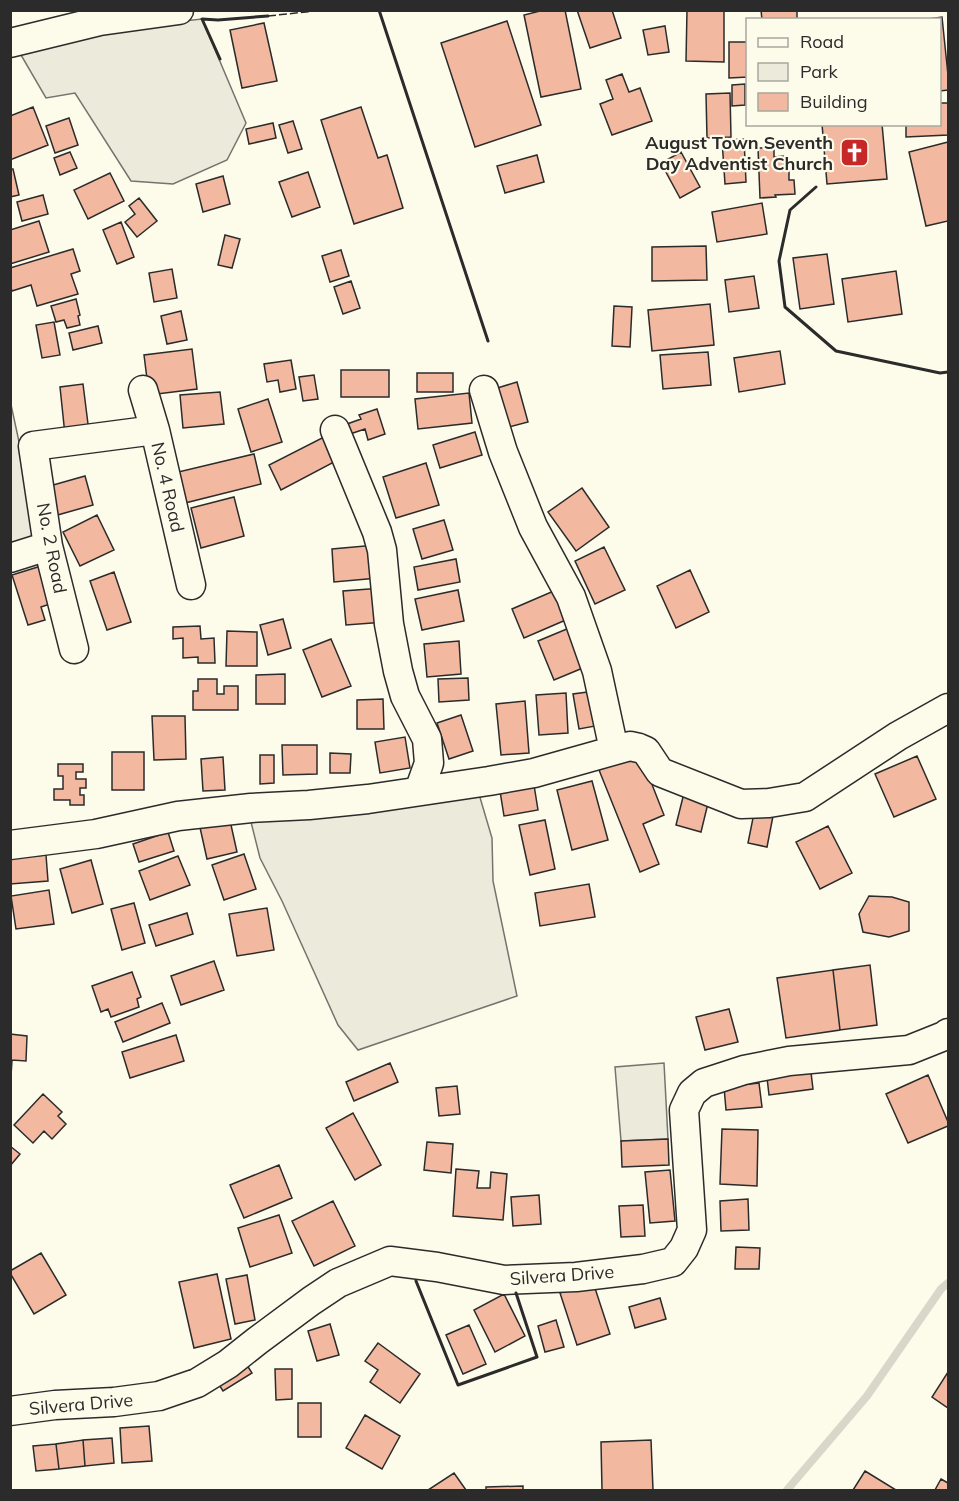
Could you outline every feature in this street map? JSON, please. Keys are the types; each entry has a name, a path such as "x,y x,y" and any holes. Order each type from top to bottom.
{"street":[{"path":"10,43 100,21 179,10"},
{"name":"No. 4 Road","path":"143,390 155,430 191,585"},
{"path":"483,390 503,452 533,528 571,597 597,671 614,750"},
{"name":"No. 2 Road","path":"74,649 48,546 33,446 155,430"},
{"path":"335,430 377,532 382,550 389,624 398,671 405,696 427,739 429,763 419,791"},
{"path":"10,558 48,546"},
{"path":"10,844 96,834 178,816 368,799 534,773 630,746 646,751 660,772 741,804 769,803 805,797 898,736 948,708"},
{"name":"Silvera Drive","path":"10,1411 159,1396 197,1383 228,1364 311,1301 339,1283 390,1261 504,1280 576,1277 643,1269 673,1262 684,1248 692,1230 684,1110 692,1093 704,1083 744,1070 789,1062 909,1050 948,1033"}],"green space":[{"path":"202,19 246,123 227,160 173,184 131,181 75,93 46,98 21,55 42,44"},
{"path":"10,400 40,539 10,548"},
{"path":"476,784 492,838 493,881 517,996 358,1050 338,1025 260,858 250,818"},
{"path":"664,1063 668,1139 621,1141 615,1067"}],"building":[{"path":"544,10 565,10 581,89 541,97 524,15"},
{"path":"577,10 612,10 621,38 590,48"},
{"path":"687,10 724,10 724,62 686,61"},
{"path":"761,10 797,10 797,18 762,18"},
{"path":"942,17 948,90 941,91 941,18 935,18"},
{"path":"507,21 541,125 475,147 441,43"},
{"path":"264,23 277,81 242,88 230,30"},
{"path":"665,26 669,52 648,55 643,30"},
{"path":"729,42 746,42 746,77 729,78"},
{"path":"622,74 629,92 640,88 652,121 612,135 600,104 613,99 606,80"},
{"path":"745,84 745,105 732,106 732,85"},
{"path":"730,93 731,137 707,138 706,94"},
{"path":"941,103 948,103 948,135 906,137 906,126 941,126"},
{"path":"33,107 48,145 10,160 10,116"},
{"path":"361,107 378,158 387,155 403,208 354,224 321,120"},
{"path":"69,118 78,145 55,153 46,126"},
{"path":"293,121 302,149 288,153 279,125"},
{"path":"273,123 276,138 249,144 246,129"},
{"name":"August Town Seventh Day Adventist Church","path":"822,126 882,126 887,179 827,184"},
{"path":"744,139 746,182 725,184 722,140"},
{"path":"948,142 948,221 926,226 909,152"},
{"path":"758,148 774,148 774,157 784,156 784,167 789,167 789,180 794,180 795,194 760,198"},
{"path":"70,152 77,168 60,175 54,158"},
{"path":"681,152 700,187 680,198 661,163"},
{"path":"537,155 544,182 505,193 497,166"},
{"path":"10,169 13,169 19,195 10,197"},
{"path":"308,172 320,207 292,217 279,182"},
{"path":"110,173 124,201 88,219 74,190"},
{"path":"223,176 230,204 203,212 196,184"},
{"path":"43,195 48,214 22,221 17,202"},
{"path":"139,198 157,221 137,237 125,222 135,214 129,206"},
{"path":"762,203 767,234 717,242 712,212"},
{"path":"39,221 49,252 10,264 10,230"},
{"path":"121,222 134,257 117,264 103,230"},
{"path":"225,235 240,239 232,268 218,265"},
{"path":"706,246 707,280 652,281 652,247"},
{"path":"73,249 80,271 71,274 78,294 37,306 31,285 12,291 10,268"},
{"path":"341,250 349,276 330,282 322,256"},
{"path":"827,254 834,304 800,309 793,258"},
{"path":"172,269 177,298 154,302 149,273"},
{"path":"896,271 902,314 848,322 842,279"},
{"path":"754,276 759,308 729,312 725,280"},
{"path":"351,281 360,308 343,314 334,287"},
{"path":"76,299 80,325 67,328 64,320 56,322 51,306"},
{"path":"710,304 714,345 652,351 648,310"},
{"path":"614,306 632,307 630,347 612,346"},
{"path":"181,311 187,340 167,344 161,316"},
{"path":"54,322 60,355 42,358 36,325"},
{"path":"98,326 102,343 73,350 69,333"},
{"path":"192,349 197,389 149,395 144,355"},
{"path":"780,351 785,384 739,392 734,358"},
{"path":"708,352 711,385 663,389 660,355"},
{"path":"291,360 296,389 280,392 278,380 267,382 264,364"},
{"path":"341,370 389,370 389,397 341,397"},
{"path":"417,373 453,373 453,392 417,392"},
{"path":"314,375 318,399 303,401 299,377"},
{"path":"517,382 528,422 505,428 494,389"},
{"path":"83,384 89,432 65,435 60,387"},
{"path":"220,392 224,424 183,428 180,395"},
{"path":"469,393 472,423 418,429 415,399"},
{"path":"268,399 282,442 251,452 238,409"},
{"path":"377,409 385,434 368,440 365,429 350,434 347,424 361,419 359,415"},
{"path":"475,432 482,455 440,468 433,445"},
{"path":"324,437 336,461 281,490 269,465"},
{"path":"254,454 261,484 181,504 174,473"},
{"path":"426,463 439,505 396,518 383,477"},
{"path":"85,476 93,505 54,516 46,487"},
{"path":"582,488 609,527 576,551 548,512"},
{"path":"234,497 244,536 201,548 191,508"},
{"path":"97,515 114,550 80,566 63,532"},
{"path":"444,520 453,550 422,559 413,529"},
{"path":"376,545 378,578 334,582 332,549"},
{"path":"604,547 625,590 595,604 575,561"},
{"path":"456,559 460,582 418,590 414,567"},
{"path":"41,566 53,603 41,607 45,620 28,625 12,575"},
{"path":"690,570 709,612 676,628 657,586"},
{"path":"114,572 131,622 107,630 90,581"},
{"path":"382,588 385,622 346,625 343,591"},
{"path":"458,590 464,621 422,630 415,599"},
{"path":"556,590 568,619 524,638 512,609"},
{"path":"283,619 291,648 268,655 260,625"},
{"path":"200,626 201,639 214,638 215,663 198,663 198,657 183,658 183,638 173,639 173,627"},
{"path":"574,626 590,665 554,680 538,641"},
{"path":"227,631 257,632 257,666 226,666"},
{"path":"331,639 351,686 322,697 303,650"},
{"path":"459,641 461,674 427,677 424,644"},
{"path":"285,674 285,704 256,704 256,675"},
{"path":"468,678 469,700 439,702 438,679"},
{"path":"198,679 217,679 217,694 224,694 224,686 238,686 238,710 193,710 193,691 198,691"},
{"path":"595,691 601,725 579,729 573,694"},
{"path":"566,693 568,733 539,735 536,695"},
{"path":"383,699 384,729 357,729 357,700"},
{"path":"525,701 529,753 501,755 496,704"},
{"path":"461,715 473,751 449,759 437,723"},
{"path":"152,716 185,716 186,759 154,760"},
{"path":"405,737 410,768 380,773 375,742"},
{"path":"282,745 317,745 317,774 283,775"},
{"path":"112,752 144,752 144,790 112,790"},
{"path":"330,753 351,754 350,773 330,773"},
{"path":"640,754 664,815 643,824 659,864 640,872 599,770"},
{"path":"260,755 274,755 274,783 260,784"},
{"path":"917,756 936,799 894,817 875,774"},
{"path":"223,757 225,790 203,791 201,759"},
{"path":"58,764 83,764 83,772 76,772 76,779 86,779 86,788 80,788 80,795 84,795 84,805 70,805 70,800 54,800 54,789 63,789 63,776 58,776"},
{"path":"592,781 608,840 572,850 557,790"},
{"path":"534,785 538,810 504,816 500,791"},
{"path":"685,789 710,795 701,832 676,825"},
{"path":"754,813 773,816 767,847 748,843"},
{"path":"229,816 237,852 207,859 199,823"},
{"path":"545,820 555,869 530,875 519,825"},
{"path":"828,826 852,873 820,889 796,842"},
{"path":"168,832 174,851 139,862 133,844"},
{"path":"244,854 256,889 224,900 212,865"},
{"path":"46,855 48,881 10,884 10,858"},
{"path":"178,856 190,885 150,900 139,871"},
{"path":"91,860 103,904 72,913 60,869"},
{"path":"589,884 595,917 540,926 535,893"},
{"path":"49,890 54,924 16,929 11,896"},
{"path":"869,896 892,897 909,902 909,931 889,937 863,932 859,914"},
{"path":"134,903 145,943 122,950 111,909"},
{"path":"267,908 274,950 237,956 229,914"},
{"path":"187,913 193,934 156,946 149,925"},
{"path":"214,961 224,990 181,1005 171,976"},
{"path":"870,965 877,1025 840,1030 833,970"},
{"path":"833,970 840,1030 786,1038 777,978"},
{"path":"132,972 141,997 137,999 139,1007 111,1017 108,1009 101,1012 92,986"},
{"path":"162,1003 170,1023 123,1042 115,1022"},
{"path":"729,1009 738,1042 705,1050 696,1017"},
{"path":"10,1034 27,1036 26,1061 12,1060 11,1076"},
{"path":"176,1035 184,1061 130,1078 122,1052"},
{"path":"390,1063 398,1082 354,1101 346,1082"},
{"path":"810,1064 813,1089 769,1095 766,1069"},
{"path":"928,1075 948,1126 908,1143 886,1094"},
{"path":"759,1083 762,1107 726,1110 724,1087"},
{"path":"457,1086 460,1114 439,1116 436,1088"},
{"path":"43,1094 62,1112 58,1116 66,1124 52,1139 44,1131 33,1143 14,1125"},
{"path":"353,1113 381,1165 355,1180 326,1128"},
{"path":"722,1129 758,1130 757,1186 720,1184"},
{"path":"668,1139 669,1165 622,1167 621,1141"},
{"path":"427,1142 453,1144 451,1173 424,1170"},
{"path":"10,1146 20,1154 10,1166"},
{"path":"279,1165 292,1198 244,1218 230,1185"},
{"path":"456,1169 479,1171 477,1188 490,1188 491,1172 507,1174 503,1220 453,1216"},
{"path":"670,1170 675,1221 650,1223 645,1172"},
{"path":"539,1195 541,1224 513,1226 511,1197"},
{"path":"748,1199 749,1230 721,1231 720,1201"},
{"path":"333,1201 355,1246 314,1266 292,1221"},
{"path":"643,1205 645,1236 621,1237 619,1206"},
{"path":"279,1215 292,1253 250,1267 238,1228"},
{"path":"736,1247 760,1248 759,1269 735,1269"},
{"path":"41,1253 66,1295 34,1314 10,1271"},
{"path":"217,1274 231,1339 194,1348 179,1282"},
{"path":"247,1275 255,1320 235,1324 226,1279"},
{"path":"593,1282 610,1334 577,1345 560,1293"},
{"path":"504,1294 525,1336 495,1352 474,1310"},
{"path":"660,1298 666,1319 635,1328 629,1307"},
{"path":"556,1320 564,1347 545,1352 538,1326"},
{"path":"330,1324 339,1355 317,1361 308,1331"},
{"path":"469,1325 486,1364 463,1374 446,1335"},
{"path":"378,1343 420,1374 400,1403 370,1382 378,1370 365,1361"},
{"path":"245,1362 252,1373 223,1391 216,1380"},
{"path":"275,1369 292,1369 292,1399 276,1400"},
{"path":"948,1372 948,1408 932,1397"},
{"path":"298,1403 321,1403 321,1437 298,1437"},
{"path":"365,1415 400,1436 382,1469 346,1448"},
{"path":"149,1426 152,1461 122,1463 120,1428"},
{"path":"112,1438 114,1463 85,1466 83,1440"},
{"path":"83,1440 85,1466 59,1469 56,1444"},
{"path":"651,1440 653,1490 602,1490 601,1442"},
{"path":"56,1444 59,1469 36,1471 33,1446"},
{"path":"865,1471 896,1490 853,1490"},
{"path":"454,1473 466,1490 428,1490"},
{"path":"941,1479 948,1483 948,1490 935,1490"},
{"path":"523,1486 523,1490 486,1490 486,1487"}],"waterway":[{"path":"787,1490 867,1396 941,1289 948,1283"}],"fence":[{"path":"268,16 324,10"}],"wall":[{"path":"379,10 488,341"},
{"path":"220,59 202,19 268,16"},
{"path":"816,187 790,210 779,261 785,307 836,351 940,373 948,372"},
{"path":"416,1281 458,1385 537,1357 516,1293"}],"place":[{"name":"August Town Seventh Day Adventist Church","path":"854,152"}]}
